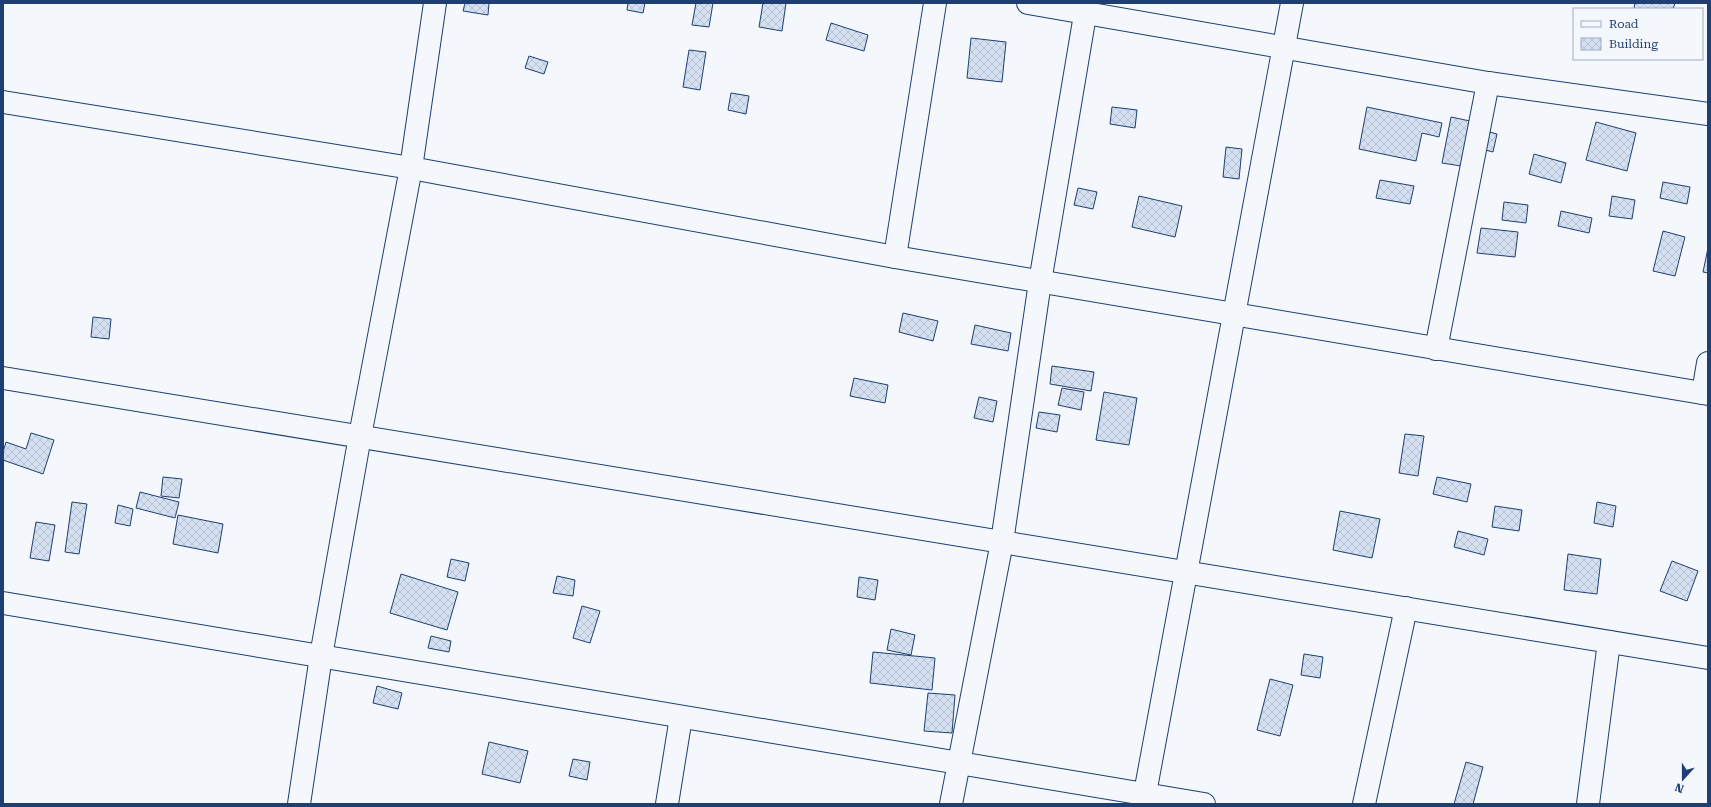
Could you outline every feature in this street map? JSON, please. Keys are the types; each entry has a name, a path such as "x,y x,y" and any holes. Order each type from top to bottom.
{"street":[{"path":"299,804 322,656 360,436 411,168 435,3"},
{"path":"895,257 935,3"},
{"path":"1028,3 1086,7 1284,46 1488,83 1708,114"},
{"path":"1144,799 1292,3"},
{"path":"951,804 1002,542 1040,282 1086,7"},
{"path":"1436,349 1488,83"},
{"path":"3,102 411,168 895,257 1705,393 1708,363"},
{"path":"3,378 1708,658"},
{"path":"3,603 958,762 1144,799 1204,804"},
{"path":"1364,804 1406,608"},
{"path":"1588,804 1609,642"},
{"path":"667,804 681,716"}],"building":[{"path":"465,3 489,3 488,15 463,11"},
{"path":"628,3 645,3 643,13 627,10"},
{"path":"696,3 713,3 709,27 692,25"},
{"path":"763,3 786,3 782,31 759,27"},
{"path":"1635,3 1675,3 1673,8 1634,8"},
{"path":"831,23 868,35 864,51 826,40"},
{"path":"971,38 1006,42 1002,82 967,78"},
{"path":"689,50 706,52 700,90 683,87"},
{"path":"529,56 548,62 544,74 525,68"},
{"path":"731,93 749,96 746,114 728,110"},
{"path":"1112,107 1137,110 1135,128 1110,124"},
{"path":"1367,107 1442,123 1439,137 1422,133 1416,161 1359,149"},
{"path":"1451,117 1470,121 1461,166 1442,163"},
{"path":"1596,122 1636,133 1627,171 1586,160"},
{"path":"1479,129 1497,134 1493,152 1474,147"},
{"path":"1226,147 1242,149 1239,179 1223,177"},
{"path":"1534,154 1566,163 1561,183 1529,174"},
{"path":"1380,180 1414,186 1410,204 1376,198"},
{"path":"1663,182 1690,187 1687,204 1660,198"},
{"path":"1078,188 1097,192 1093,209 1074,205"},
{"path":"1139,196 1182,206 1175,237 1132,227"},
{"path":"1612,196 1635,200 1632,219 1609,216"},
{"path":"1504,202 1528,205 1526,223 1502,220"},
{"path":"1561,211 1592,218 1589,233 1558,226"},
{"path":"1481,228 1518,232 1515,257 1477,253"},
{"path":"1663,231 1685,237 1675,276 1653,271"},
{"path":"1708,248 1708,273 1703,272"},
{"path":"903,313 938,321 933,341 899,332"},
{"path":"93,317 111,319 109,339 91,337"},
{"path":"975,325 1011,333 1008,351 971,344"},
{"path":"1052,366 1094,372 1091,391 1050,384"},
{"path":"854,378 888,385 885,403 850,396"},
{"path":"1062,388 1084,392 1081,410 1058,405"},
{"path":"1104,392 1137,398 1129,445 1096,440"},
{"path":"979,397 997,401 993,422 974,418"},
{"path":"1039,412 1060,415 1057,432 1036,428"},
{"path":"31,433 54,440 43,474 3,460 3,452 6,442 26,449"},
{"path":"1405,434 1424,436 1418,476 1399,473"},
{"path":"163,477 182,479 179,498 161,496"},
{"path":"1437,477 1471,484 1467,502 1433,494"},
{"path":"140,492 179,502 175,518 136,508"},
{"path":"72,502 87,504 79,554 65,552"},
{"path":"1597,502 1616,506 1613,527 1594,523"},
{"path":"118,505 133,509 130,526 115,523"},
{"path":"1495,506 1522,510 1519,531 1492,527"},
{"path":"1340,511 1380,519 1372,558 1333,550"},
{"path":"178,515 223,524 218,553 173,544"},
{"path":"36,522 55,525 49,561 30,558"},
{"path":"1458,531 1488,539 1484,555 1454,547"},
{"path":"1568,554 1601,559 1597,594 1564,590"},
{"path":"451,559 469,563 465,581 447,577"},
{"path":"1672,561 1698,571 1687,601 1660,591"},
{"path":"401,574 458,592 447,630 390,613"},
{"path":"557,576 575,580 573,596 553,593"},
{"path":"859,577 878,580 875,600 857,597"},
{"path":"582,606 600,611 590,643 573,638"},
{"path":"891,629 915,635 911,655 887,650"},
{"path":"431,636 451,641 449,652 428,648"},
{"path":"873,652 935,658 932,690 870,683"},
{"path":"1304,654 1323,657 1320,678 1301,675"},
{"path":"1270,679 1293,685 1280,736 1257,730"},
{"path":"377,686 402,693 398,709 373,703"},
{"path":"928,693 955,695 952,733 924,731"},
{"path":"489,742 528,751 520,783 482,774"},
{"path":"573,759 590,762 587,780 569,776"},
{"path":"1466,762 1483,767 1473,804 1454,804"}]}
